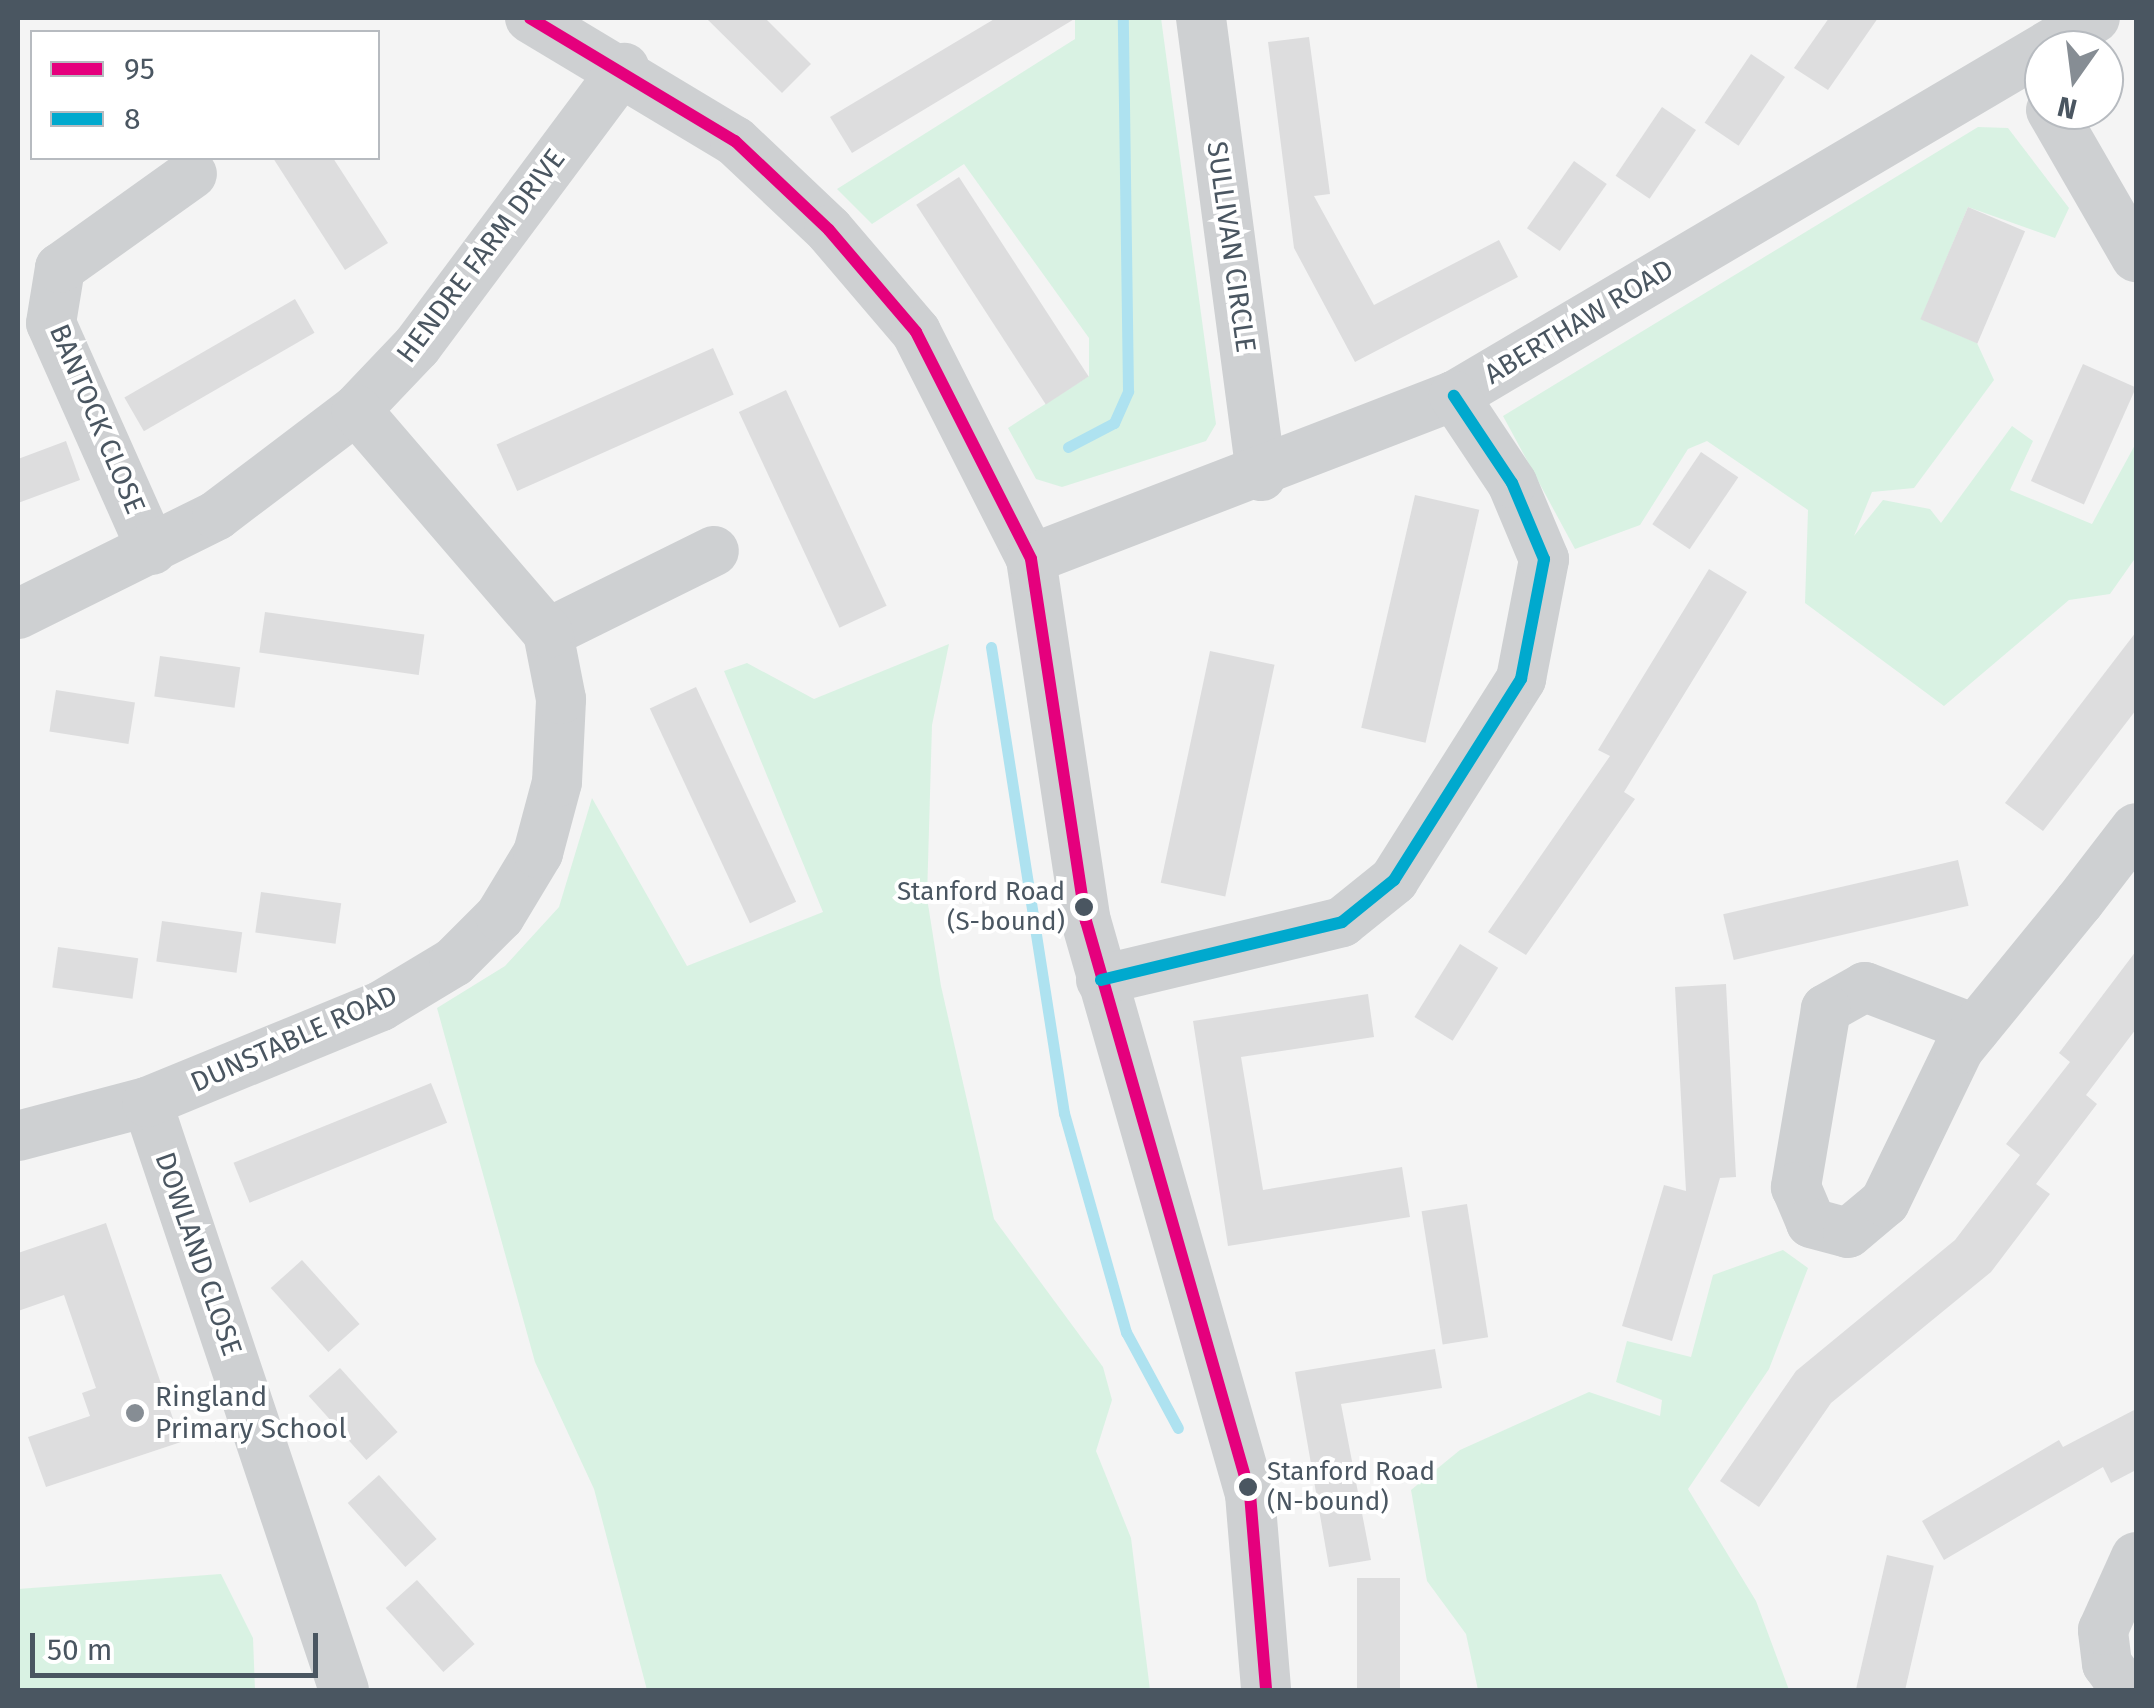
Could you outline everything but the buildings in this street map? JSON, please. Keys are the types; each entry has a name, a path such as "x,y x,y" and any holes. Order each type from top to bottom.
{"street":[{"path":"530,18 624,68 736,141 916,332 1031,559 1100,980 1250,1494 1266,1690"},
{"name":"SULLIVAN CIRCLE","path":"1201,18 1261,476"},
{"name":"HENDRE FARM DRIVE","path":"18,614 217,515 356,410 417,346 624,68"},
{"name":"ABERTHAW ROAD","path":"1031,559 1261,476 1454,396 2024,83"},
{"path":"2062,130 2136,258"},
{"name":"BANTOCK CLOSE","path":"152,550 51,324 60,268 192,174"},
{"path":"1100,980 1342,922 1394,880 1520,680 1544,559 1512,483 1454,396"},
{"name":"DUNSTABLE ROAD","path":"18,1136 147,1102 381,1006 454,962 500,916 538,853 557,782 562,699 548,633 356,410"},
{"path":"548,633 714,551"},
{"path":"1975,1029 1866,987 1826,1009 1796,1188 1812,1223 1848,1233 1885,1202 1946,1069 2136,828"},
{"name":"DOWLAND CLOSE","path":"147,1102 344,1690"},
{"path":"2116,1677 2111,1603 2136,1557"}],"green space":[{"path":"1075,18 1161,18 1216,424 1206,441 1062,487 1036,479 1008,428 1089,376 1089,338 964,164 872,224 837,189 1075,39"},
{"path":"1978,127 2008,128 2069,208 2055,238 1968,207 1921,319 1977,343 1994,380 1914,488 1872,492 1854,536 1883,500 1930,509 1941,523 2012,426 2033,441 2010,490 2092,524 2136,443 2136,557 2110,594 2069,600 1944,706 1805,603 1808,510 1707,441 1688,449 1640,525 1575,549 1503,416"},
{"path":"949,644 932,725 927,898 941,986 994,1219 1103,1367 1112,1400 1096,1451 1131,1538 1150,1690 647,1690 594,1489 535,1362 437,1008 505,966 559,907 592,798 687,966 823,912 724,671 747,663 814,699"},
{"path":"1783,1250 1808,1268 1769,1369 1688,1489 1756,1601 1789,1690 1478,1690 1466,1634 1427,1581 1411,1490 1460,1450 1589,1392 1660,1416 1662,1400 1616,1382 1627,1341 1691,1357 1713,1275"},
{"path":"221,1574 253,1638 255,1690 18,1690 18,1589"}],"waterway":[{"path":"1068,447 1114,423 1128,391 1123,18"},
{"path":"991,647 1064,1113 1126,1332 1178,1428"}],"transit line":[{"name":"95","path":"530,18 735,141 829,230 916,332 1031,559 1086,921 1250,1494 1266,1690"},
{"name":"8","path":"1101,980 1342,922 1394,880 1521,679 1544,559 1512,483 1454,396"}],"place":[{"name":"Stanford Road (S-bound)","path":"1084,907"},
{"name":"Ringland Primary School","path":"135,1413"},
{"name":"Stanford Road (N-bound)","path":"1248,1487"}]}
